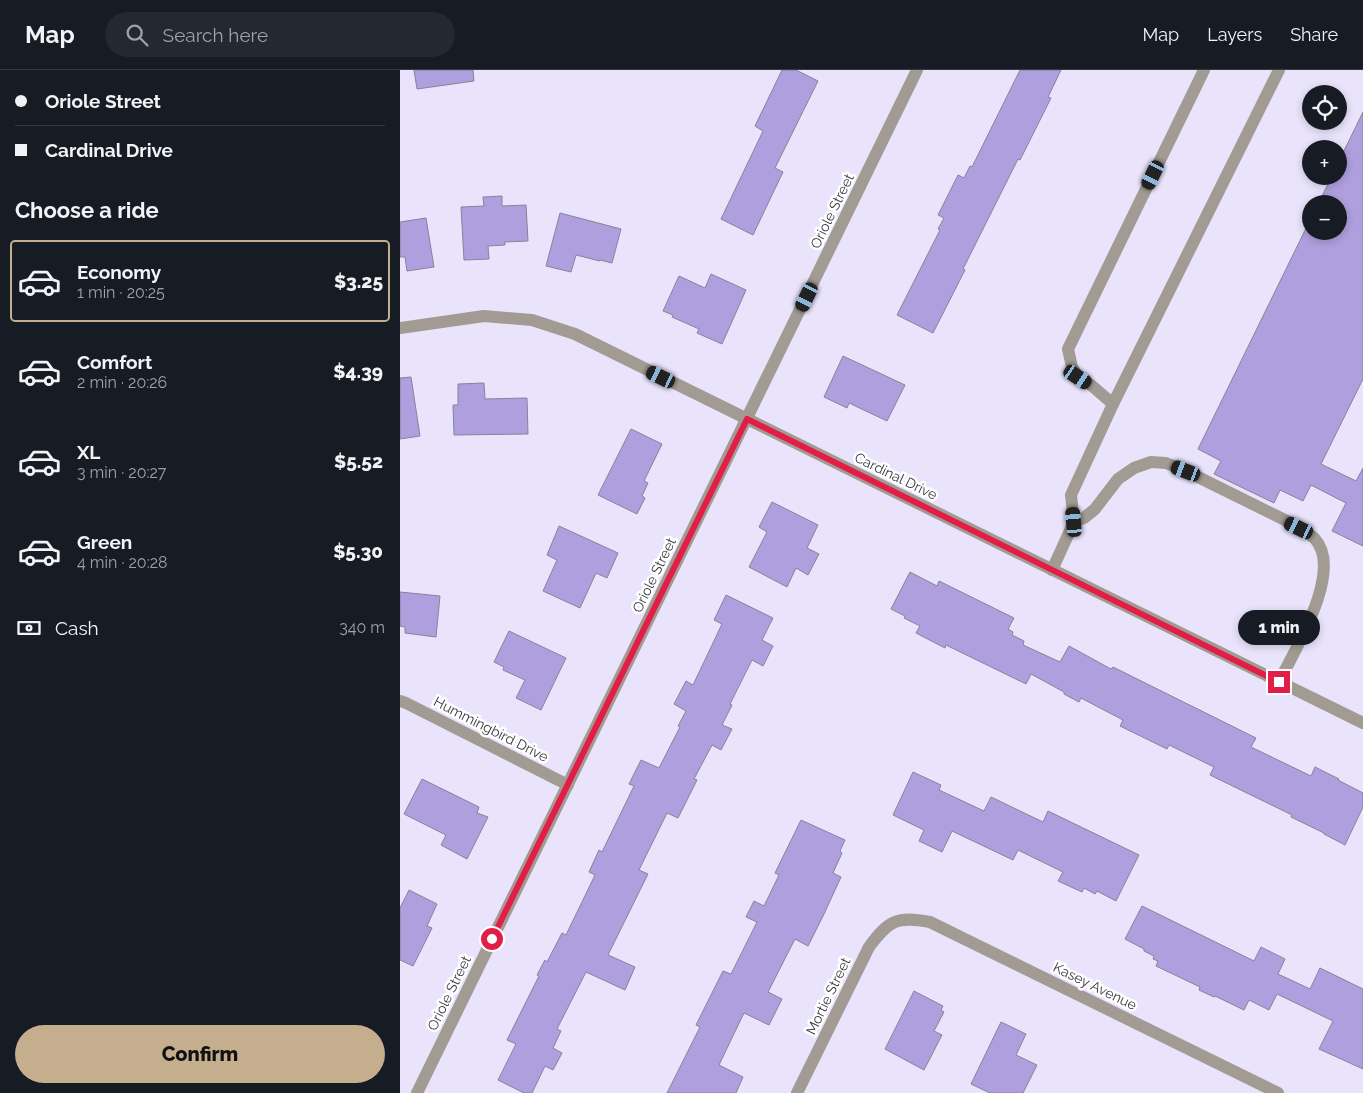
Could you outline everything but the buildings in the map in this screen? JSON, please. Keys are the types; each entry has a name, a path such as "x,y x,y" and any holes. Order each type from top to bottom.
{"street":[{"name":"Oriole Street","path":"416,1093 917,70"},
{"path":"1113,404 1078,377 1072,367 1068,349 1204,70"},
{"path":"1052,570 1074,522 1071,495 1113,404 1279,70"},
{"name":"Cardinal Drive","path":"400,328 484,316 532,320 575,334 1363,724"},
{"path":"1074,522 1084,518 1095,508 1118,479 1134,468 1152,462 1166,463 1186,471 1299,528 1315,540 1322,553 1324,567 1321,587 1315,608 1279,682"},
{"name":"Hummingbird Drive","path":"400,702 406,703 568,785"},
{"name":"Kasey Avenue","path":"896,920 913,918 930,922 1278,1093"},
{"name":"Mortie Street","path":"797,1093 869,947 882,930 896,920"}],"route":[{"path":"492,939 747,419 1279,682"}]}
